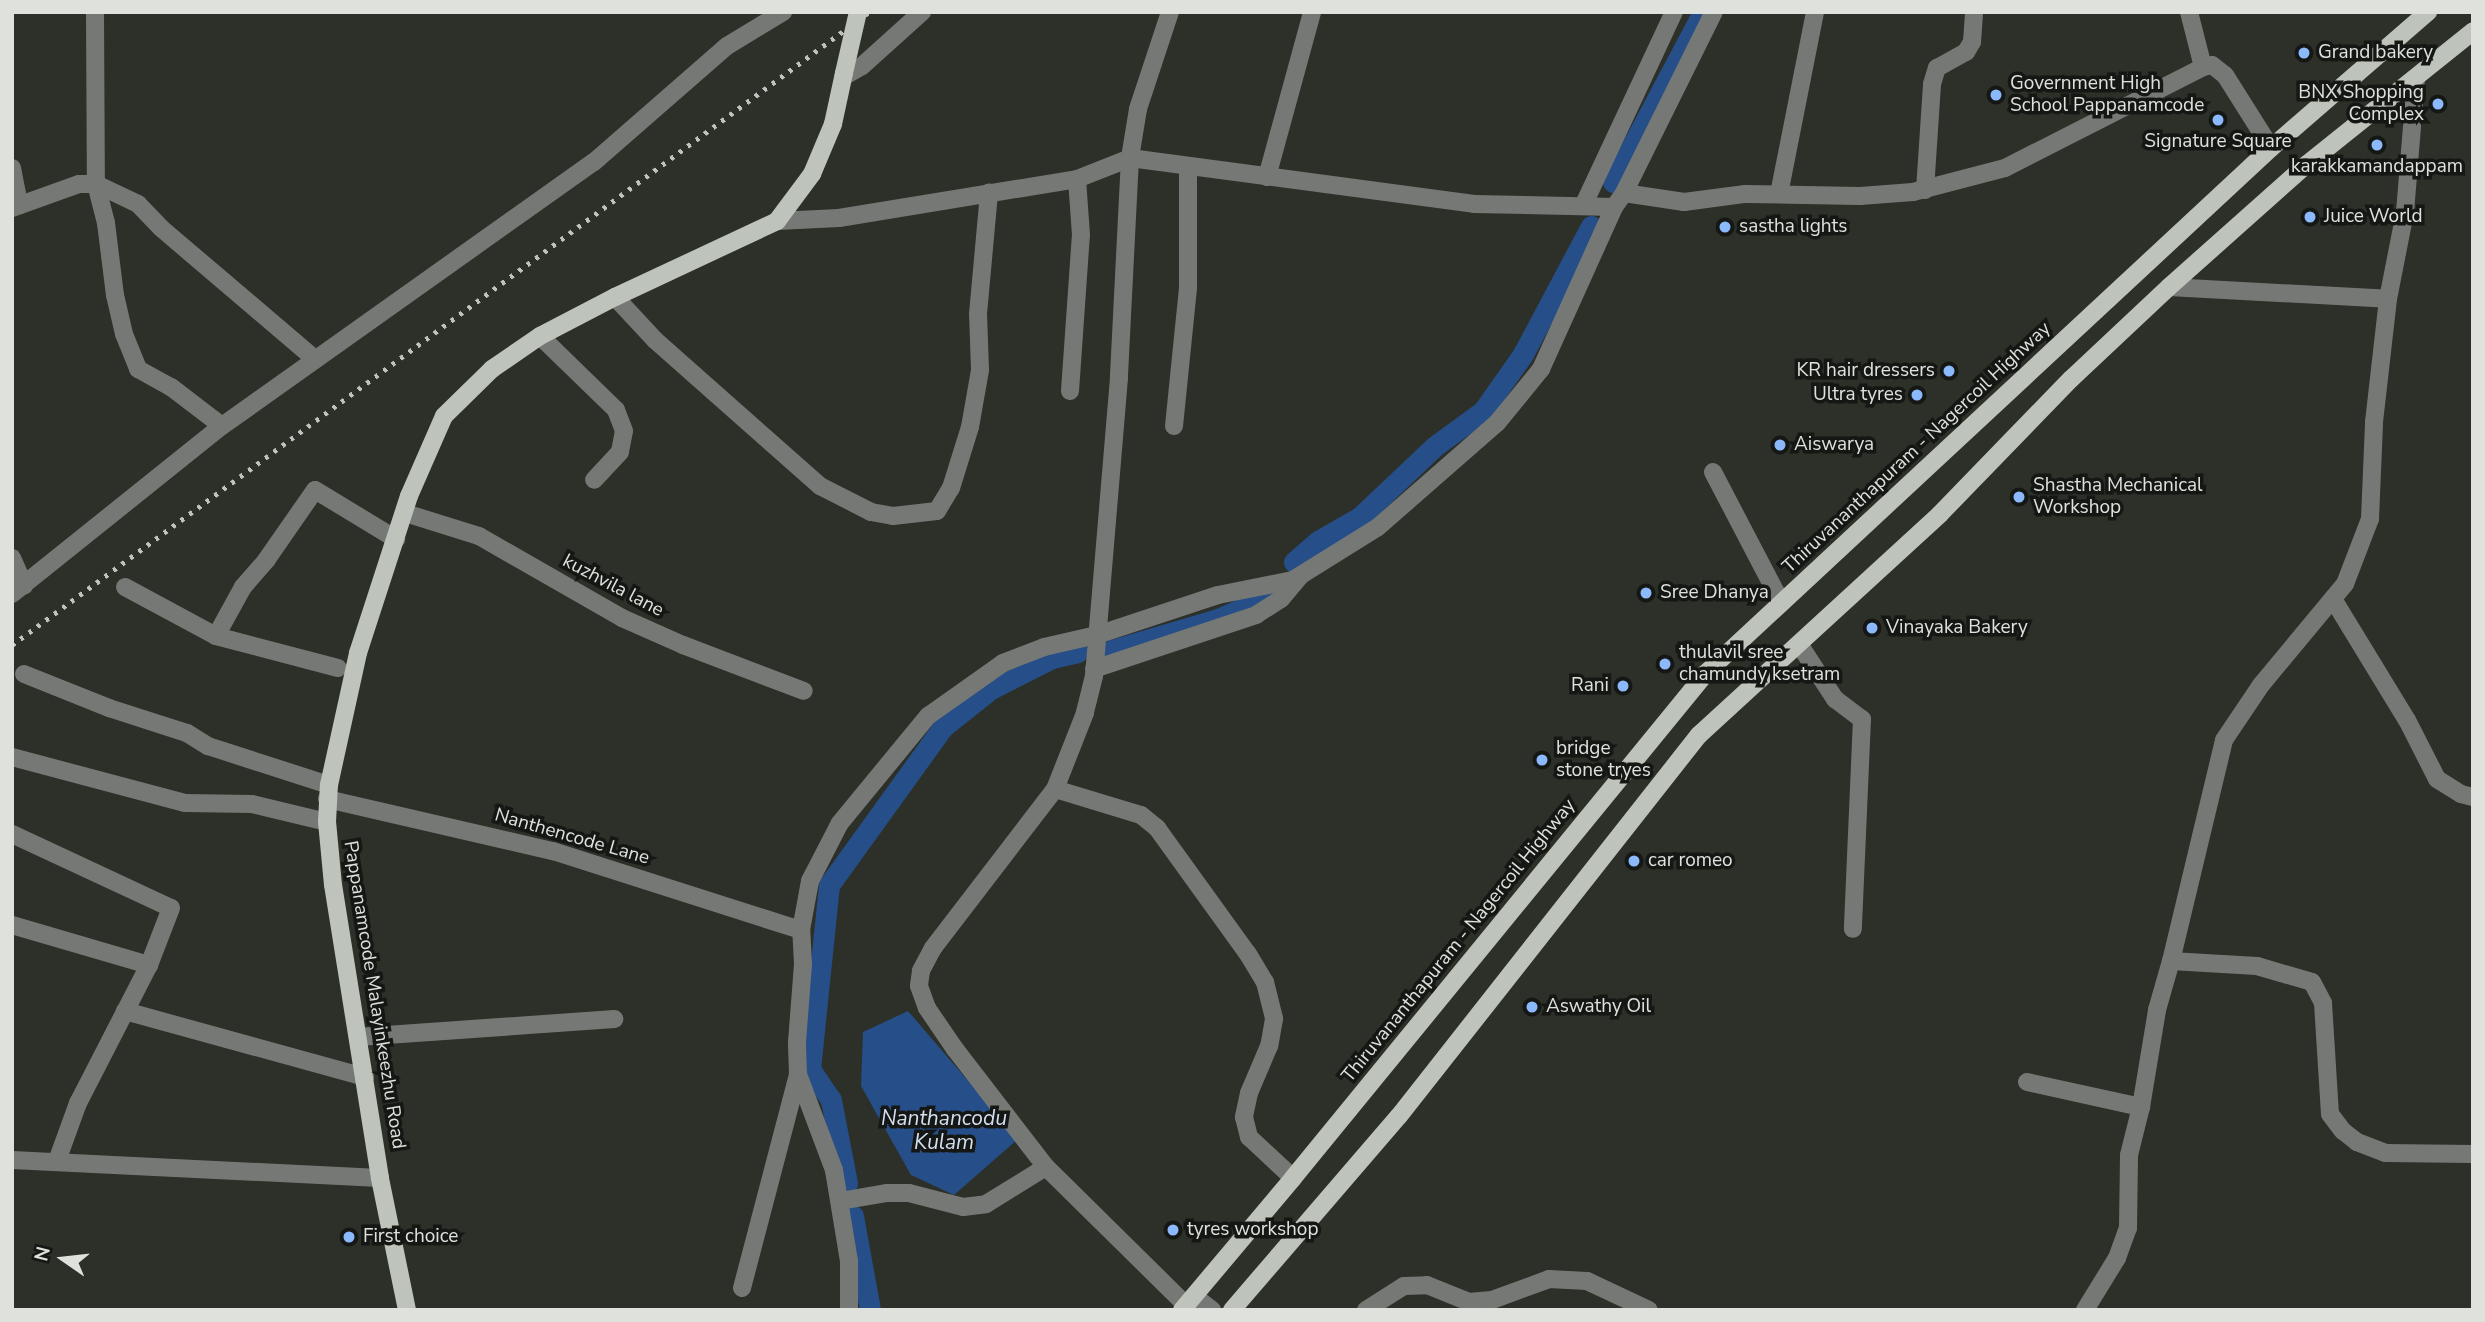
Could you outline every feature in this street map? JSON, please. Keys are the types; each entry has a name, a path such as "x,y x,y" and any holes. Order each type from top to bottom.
{"main road":[{"name":"Pappanamcode Malayinkeezhu Road","path":"407,1310 380,1178 333,886 327,822 328,792 358,653 404,513 444,416 492,369 540,336 777,220 812,174 833,124 858,12"},
{"name":"Thiruvananthapuram - Nagercoil Highway","path":"1187,1304 1706,673 2271,148 2428,12"},
{"path":"1232,1310 1399,1116 1699,735 1940,514 2071,379 2168,286 2306,165 2473,31"}],"street":[{"path":"95,12 96,184 106,223 115,295 124,334 138,369 171,387 222,426"},
{"path":"12,558 18,589 222,426 314,358 594,162 727,46 783,12"},
{"path":"844,75 862,66 922,12"},
{"path":"1170,12 1138,109 1130,158 1119,378 1094,669 1085,713 1055,789 933,948 921,971 919,986 927,1008 955,1049 1046,1167 1187,1304 1212,1310"},
{"path":"1267,177 1312,12"},
{"path":"1584,204 1675,12"},
{"path":"849,1310 849,1261 834,1170 798,1074 796,1042 803,964 801,930 810,881 840,822 928,716 1003,663 1044,647 1097,635 1218,595 1293,580 1378,527 1497,423 1541,369 1619,200 1714,12"},
{"path":"1779,194 1815,12"},
{"path":"1925,190 1932,83 1937,68 1966,52 1972,43 1974,12"},
{"path":"2189,12 2203,67"},
{"path":"777,220 839,218 1077,179 1130,158 1188,168 1474,204 1584,204 1619,200 1684,202 1779,194 1860,196 1925,190 2005,168 2203,67 2212,65 2225,75 2271,148"},
{"path":"2085,1310 2117,1258 2128,1228 2129,1155 2141,1107 2157,1010 2224,740 2261,685 2345,584 2370,519 2374,422 2388,299 2405,212 2416,78"},
{"path":"12,168 15,206 79,184 96,184 138,204 161,228 314,358"},
{"path":"1174,426 1188,287 1188,168"},
{"path":"1070,391 1081,235 1077,179"},
{"path":"615,297 655,340 820,486 871,512 893,516 937,511 955,475 970,427 980,370 978,314 989,192"},
{"path":"2168,286 2388,299"},
{"path":"540,336 616,410 625,431 620,452 594,480"},
{"path":"1713,472 1781,603"},
{"path":"215,636 243,587 267,559 315,489 396,539"},
{"name":"kuzhvila lane","path":"404,513 479,536 622,618 682,645 804,691"},
{"path":"1094,669 1256,615 1281,599 1301,575"},
{"path":"125,587 215,636 338,668"},
{"path":"2333,599 2407,720 2437,779 2461,794 2473,797"},
{"path":"1799,644 1835,699 1862,719 1853,929"},
{"name":"Nanthencode Lane","path":"24,674 109,708 187,733 208,747 328,792 553,851 801,930"},
{"path":"12,757 185,803 252,804 327,822"},
{"path":"1055,789 1141,815 1157,828 1248,954 1265,982 1274,1019 1269,1046 1248,1093 1244,1117 1249,1137 1293,1178"},
{"path":"12,834 171,908 149,965 107,1052 78,1103 57,1161"},
{"path":"12,925 149,965"},
{"path":"2171,961 2258,966 2312,982 2323,1003 2330,1114 2343,1131 2357,1142 2385,1153 2473,1154"},
{"path":"125,1011 365,1077"},
{"path":"358,1037 614,1019"},
{"path":"742,1289 798,1074"},
{"path":"2027,1082 2141,1107"},
{"path":"12,1160 380,1178"},
{"path":"840,1201 887,1193 909,1193 962,1207 986,1204 1046,1167"},
{"path":"1366,1310 1404,1286 1427,1285 1469,1302 1492,1300 1549,1279 1587,1281 1649,1310"}],"water":[{"name":"Nanthancodu Kulam","path":"908,1011 1018,1139 954,1195 911,1175 861,1086 863,1032"}],"waterway":[{"path":"1613,182 1703,12"},
{"path":"1294,562 1318,541 1360,517 1435,446 1483,411 1523,354 1591,226"},
{"path":"1112,650 1218,619 1271,596"},
{"path":"847,1183 831,1100 810,1069 829,885 943,727 991,689 1052,658 1077,652"},
{"path":"853,1216 870,1310"}],"railway":[{"path":"12,645 869,12"}],"place":[{"name":"Grand bakery","path":"2304,53"},
{"name":"Government High School Pappanamcode","path":"1996,95"},
{"name":"BNX Shopping Complex","path":"2438,104"},
{"name":"Signature Square","path":"2218,120"},
{"name":"karakkamandappam","path":"2377,145"},
{"name":"Juice World","path":"2310,217"},
{"name":"sastha lights","path":"1725,227"},
{"name":"KR hair dressers","path":"1949,371"},
{"name":"Ultra tyres","path":"1917,395"},
{"name":"Aiswarya","path":"1780,445"},
{"name":"Shastha Mechanical Workshop","path":"2019,497"},
{"name":"Sree Dhanya","path":"1646,593"},
{"name":"Vinayaka Bakery","path":"1872,628"},
{"name":"thulavil sree chamundy ksetram","path":"1665,664"},
{"name":"Rani","path":"1623,686"},
{"name":"bridge stone tryes","path":"1542,760"},
{"name":"car romeo","path":"1634,861"},
{"name":"Aswathy Oil","path":"1532,1007"},
{"name":"tyres workshop","path":"1173,1230"},
{"name":"First choice","path":"349,1237"}]}
